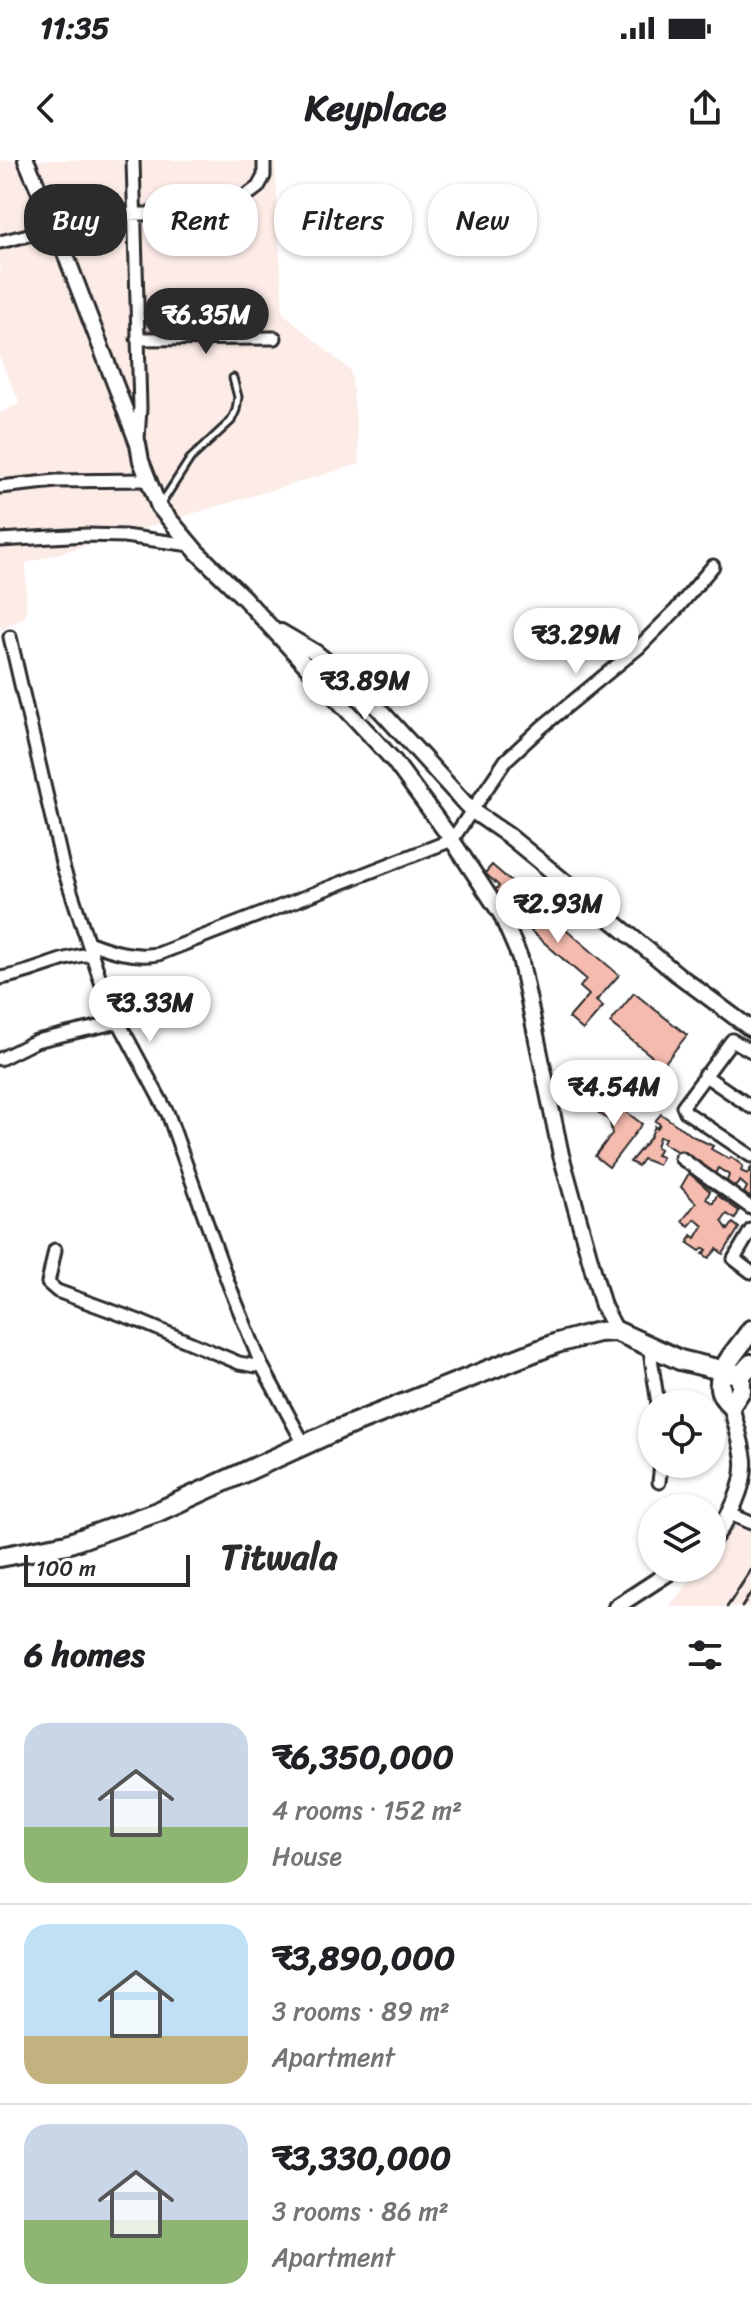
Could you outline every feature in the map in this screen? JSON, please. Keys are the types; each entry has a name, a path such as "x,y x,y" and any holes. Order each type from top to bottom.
{"main road":[{"path":"0,1557 67,1544 157,1512 337,1430 557,1343 598,1332 616,1331 680,1360 721,1369 746,1369 741,1390 731,1405 723,1399 719,1387 721,1369 751,1330"}],"street":[{"path":"26,160 36,184"},
{"path":"133,160 140,408 138,444"},
{"path":"127,214 213,212 238,202 258,187 264,176 264,160"},
{"path":"0,242 24,235"},
{"path":"66,256 159,507 376,741 452,840 501,914 520,958 561,1155 603,1306 616,1331"},
{"path":"137,339 275,338"},
{"path":"0,487 56,481 147,480"},
{"path":"0,540 87,535 124,536 191,545"},
{"path":"0,978 39,970 90,948 144,956 158,954 452,840 506,760 638,648 713,566"},
{"path":"267,624 315,652 361,689 471,810 509,836 677,974 751,1029"},
{"path":"10,637 63,867 107,1000 168,1114 229,1285 261,1364 305,1446"},
{"path":"0,1059 36,1041 119,1022"},
{"path":"751,1051 732,1040 683,1106 686,1112 751,1156"},
{"path":"704,1075 751,1107"},
{"path":"681,1158 751,1208"},
{"path":"751,1230 734,1259 751,1272"},
{"path":"55,1250 48,1283 57,1291 239,1363 261,1364"},
{"path":"649,1345 656,1390"},
{"path":"726,1516 739,1487 744,1462 731,1405"},
{"path":"659,1478 659,1482"},
{"path":"728,1513 751,1523"},
{"path":"616,1607 654,1582"}],"lane":[{"path":"159,507 190,459 231,421 238,397 233,378"}],"shaded area":[{"path":"0,160 275,160 274,256 280,256 283,313 351,371 360,464 26,563 26,616 0,631 0,413 20,403 0,359"},
{"path":"736,1523 751,1532 751,1607 669,1607 689,1582 726,1582 726,1536"}],"building":[{"path":"492,865 619,975 596,1001 603,1007 583,1030 569,1018 589,995 580,987 586,979 494,899 498,894 494,891 499,886 485,873"},
{"path":"634,993 687,1035 663,1065 610,1023"},
{"path":"599,1091 642,1124 609,1167 595,1156 612,1134 610,1121 588,1105"},
{"path":"661,1114 713,1146 711,1149 729,1159 731,1157 743,1166 741,1171 747,1174 751,1168 751,1198 744,1193 747,1187 740,1181 735,1187 727,1181 729,1175 718,1168 715,1174 663,1143 665,1138 659,1137 656,1147 660,1149 656,1155 662,1157 658,1165 643,1159 638,1166 630,1162 650,1138 655,1126 657,1129 660,1124 655,1121"},
{"path":"689,1173 710,1191 706,1199 713,1203 717,1195 739,1211 735,1219 727,1214 722,1221 728,1230 733,1223 739,1228 723,1254 717,1249 709,1258 703,1254 707,1250 704,1248 700,1251 688,1243 692,1235 696,1238 703,1226 695,1219 689,1226 682,1221 696,1203 681,1187"}],"railway":[{"path":"727,1607 751,1570"},
{"path":"742,1607 751,1593"}],"district":[{"name":"Titwala","path":"279,1557"}]}
